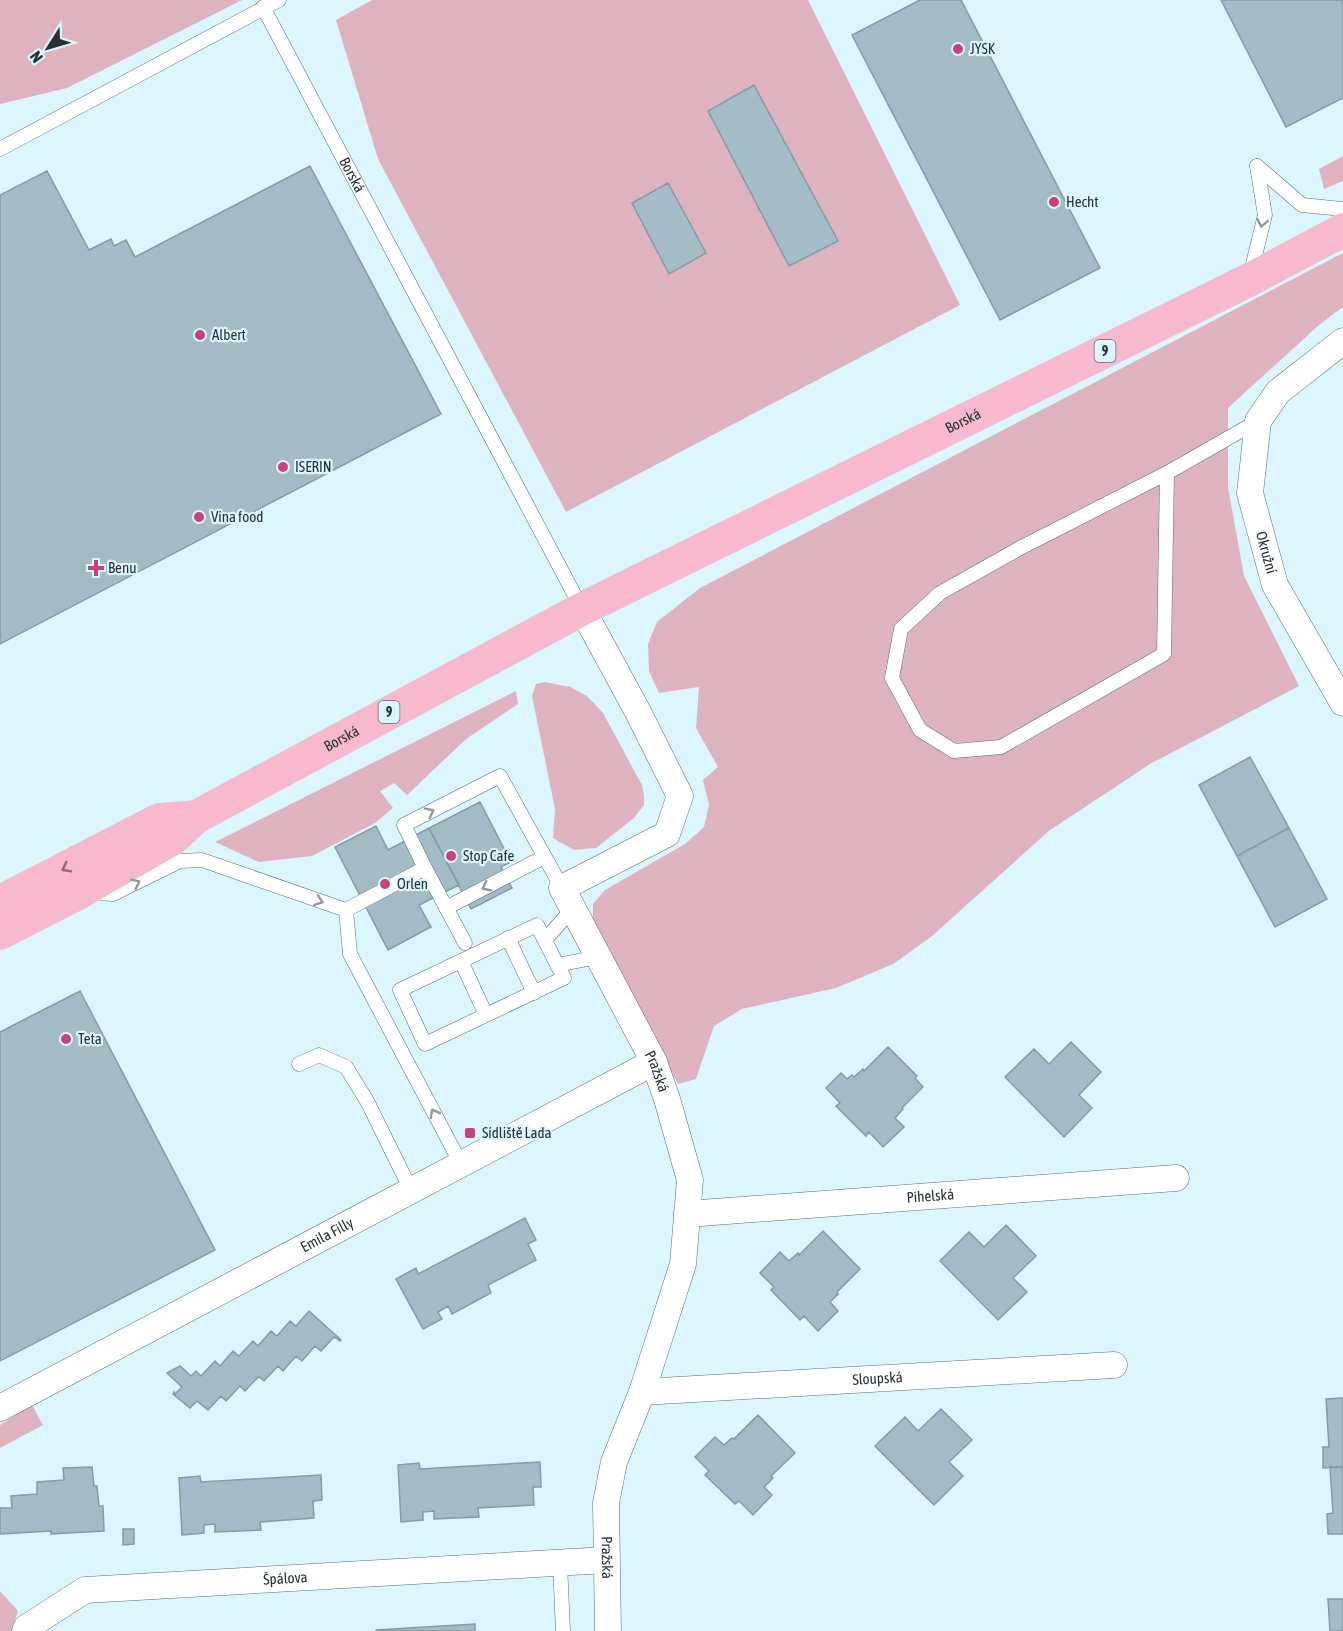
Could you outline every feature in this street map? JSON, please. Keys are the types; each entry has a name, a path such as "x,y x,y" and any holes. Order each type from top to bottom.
{"main road":[{"name":"Borská","path":"0,933 80,892 171,840 196,816 582,609 1250,280 1343,230"},
{"name":"Borská","path":"0,902 159,820 196,816"}],"street":[{"name":"Okružní","path":"1343,340 1278,392 1258,421 1250,493 1275,585 1343,703"},
{"path":"567,898 667,834 680,796 582,609"},
{"name":"Pražská","path":"567,898 654,1062 690,1180 683,1264 642,1392 615,1462 606,1503 608,1631"},
{"name":"Emila Filly","path":"0,1408 654,1062"},
{"name":"Pihelská","path":"687,1214 1176,1178"},
{"name":"Sloupská","path":"642,1392 1114,1365"},
{"name":"Špálova","path":"25,1631 26,1628 84,1590 606,1560"}],"lane":[{"path":"0,149 279,0"},
{"name":"Borská","path":"263,7 582,609"},
{"path":"1250,280 1265,215 1257,166 1302,205 1343,209"},
{"path":"1167,473 1164,654 1001,747 954,751 920,730 892,678 901,629 940,593 1167,473 1258,421"},
{"path":"465,943 404,825 500,776 567,898 544,940"},
{"path":"446,908 544,857"},
{"path":"80,892 113,894 180,861 202,861 346,910 425,868"},
{"path":"346,910 350,954 461,1164"},
{"path":"537,924 564,978 425,1044 400,990 508,938 537,924"},
{"path":"508,938 534,993"},
{"path":"557,965 598,957"},
{"path":"461,961 486,1015"},
{"path":"299,1064 319,1055 346,1067 367,1101 411,1190"},
{"path":"560,1563 563,1631"}],"shaded area":[{"path":"0,0 242,0 67,88 0,104"},
{"path":"372,0 808,0 960,305 566,512 378,159 336,20"},
{"path":"1343,156 1343,181 1324,189 1319,169"},
{"path":"1343,253 1343,307 1319,325 1228,408 1228,487 1244,576 1299,686 1150,764 1050,830 931,937 893,964 836,988 742,1009 714,1026 696,1079 678,1084 593,920 593,904 605,890 685,844 704,827 709,805 703,780 718,767 696,728 699,687 659,693 649,671 648,644 657,622 700,588"},
{"path":"545,682 570,687 587,696 603,713 642,785 644,805 634,818 596,848 574,850 553,838 555,809 532,696 536,684"},
{"path":"516,691 518,704 466,739 407,795 394,783 380,791 393,808 375,823 312,856 259,862 215,842"},
{"path":"32,1405 43,1425 0,1448 0,1425"},
{"path":"0,1591 18,1611 11,1631 0,1631"}],"building":[{"path":"920,0 961,0 1100,268 1000,320 852,35"},
{"path":"1221,0 1343,0 1343,98 1286,127"},
{"path":"754,85 838,241 789,266 708,111"},
{"name":"Albert","path":"310,166 441,414 0,644 0,195 47,171 89,250 111,239 114,246 126,240 135,257"},
{"path":"668,183 706,253 669,274 632,203"},
{"path":"1250,757 1289,828 1237,856 1199,785"},
{"path":"480,802 511,862 501,867 512,888 471,909 429,828"},
{"path":"376,826 388,850 429,828 459,885 419,905 431,927 388,950 335,847"},
{"path":"1289,828 1327,899 1275,927 1237,856"},
{"path":"80,991 215,1250 0,1361 0,1032"},
{"path":"1071,1042 1101,1072 1079,1095 1092,1108 1064,1137 1005,1077 1034,1049 1049,1064"},
{"path":"888,1047 917,1076 915,1078 923,1087 895,1118 904,1127 883,1147 869,1132 866,1136 836,1106 840,1103 826,1088 841,1073 847,1079 852,1075 854,1077 863,1069 864,1071"},
{"path":"525,1218 536,1240 528,1244 536,1260 488,1285 491,1293 452,1314 448,1306 438,1312 442,1319 423,1329 396,1279 416,1268 418,1274"},
{"path":"1006,1225 1036,1256 1013,1278 1027,1292 998,1320 940,1261 969,1232 984,1247"},
{"path":"823,1231 860,1269 830,1302 838,1311 818,1331 804,1316 800,1320 771,1290 774,1287 760,1273 780,1252 789,1261 798,1253 799,1255"},
{"path":"309,1311 341,1340 334,1337 321,1351 315,1346 302,1361 296,1356 283,1371 278,1366 264,1381 259,1376 245,1391 240,1386 226,1401 221,1396 208,1410 197,1401 190,1408 173,1394 182,1387 167,1373 180,1366 191,1376 196,1371 201,1376 215,1361 220,1366 233,1351 239,1356 253,1341 258,1346 271,1331 277,1336 290,1321 296,1326"},
{"path":"1343,1398 1343,1467 1323,1468 1323,1447 1329,1447 1326,1399"},
{"path":"941,1409 972,1440 949,1462 963,1476 934,1505 875,1446 905,1417 918,1431"},
{"path":"758,1415 795,1453 771,1476 773,1478 764,1487 772,1495 753,1515 739,1501 735,1504 705,1475 709,1471 695,1457 715,1437 724,1445 732,1438 734,1439"},
{"path":"540,1462 541,1487 533,1487 534,1505 478,1508 479,1517 434,1519 434,1511 423,1512 423,1520 401,1522 398,1465 419,1463 420,1469"},
{"path":"92,1467 99,1506 103,1506 104,1531 0,1534 0,1508 12,1508 11,1496 37,1494 37,1482 64,1480 63,1468"},
{"path":"1330,1467 1343,1467 1343,1534 1328,1534 1327,1514 1333,1513"},
{"path":"321,1475 322,1500 313,1501 314,1518 260,1522 261,1530 215,1532 215,1524 204,1525 204,1533 182,1535 179,1478 200,1476 201,1482"},
{"path":"123,1529 134,1529 134,1544 123,1545"},
{"path":"1328,1599 1343,1599 1343,1631 1330,1631"},
{"path":"475,1624 475,1631 376,1631 376,1630"}],"place":[{"name":"JYSK","path":"958,49"},
{"name":"Hecht","path":"1054,202"},
{"name":"Albert","path":"200,335"},
{"name":"ISERIN","path":"283,467"},
{"name":"Vina food","path":"199,517"},
{"name":"Benu","path":"96,568"},
{"name":"Stop Cafe","path":"451,856"},
{"name":"Orlen","path":"385,884"},
{"name":"Teta","path":"66,1039"},
{"name":"Sídliště Lada","path":"470,1133"}]}
